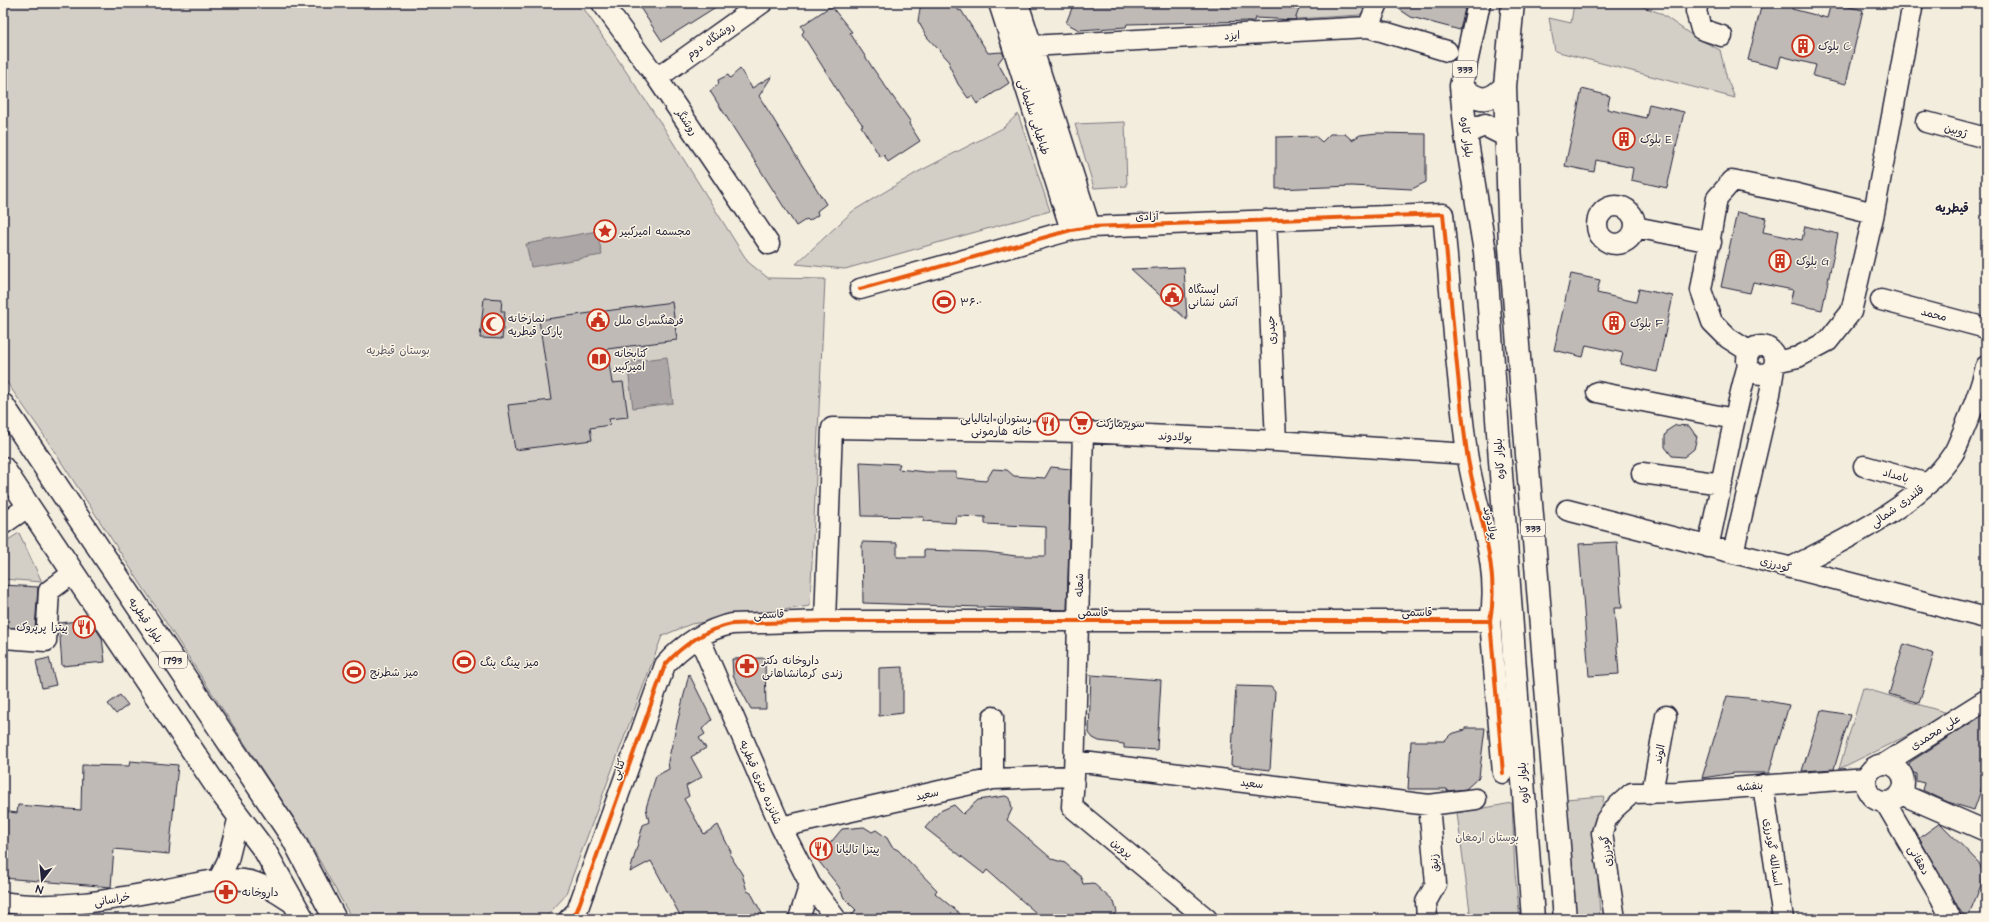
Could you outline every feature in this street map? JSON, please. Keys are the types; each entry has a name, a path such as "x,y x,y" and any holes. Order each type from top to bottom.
{"main road":[{"name":"بلوار کاوه","path":"1479,3 1461,86 1466,136 1485,252 1533,919"},
{"name":"333","path":"1513,3 1505,86 1510,247 1565,919"},
{"path":"1461,86 1472,96 1484,99 1496,96 1505,86"},
{"path":"1466,136 1474,129 1485,125 1506,136"},
{"name":"بلوار قیطریه","path":"3,405 292,837 335,919"},
{"path":"3,468 219,790 265,851 299,911"},
{"path":"219,790 229,791 238,787 245,780 248,770"},
{"path":"265,851 277,838 292,837"}],"street":[{"name":"روشنگر","path":"602,3 657,78 769,244"},
{"name":"روشنگاه دوم","path":"657,78 762,3"},
{"name":"طباطبایی سلیمانی","path":"999,3 1022,48 1081,229"},
{"name":"طباطبایی سلیمانی","path":"1018,3 1022,48"},
{"path":"1368,27 1378,3"},
{"path":"1698,3 1696,11 1701,29 1722,36"},
{"path":"1776,362 1798,357 1828,341 1851,312 1874,213 1913,3"},
{"name":"ایزد","path":"1022,48 1368,27 1447,51"},
{"name":"ژوبین","path":"1926,122 1986,138"},
{"path":"1776,362 1772,370 1763,374 1754,372 1749,358 1712,322 1701,290 1711,242 1717,198 1732,181 1793,193 1874,213"},
{"name":"آزادی","path":"860,288 1081,229 1266,220 1442,214 1467,454"},
{"name":"حیدری","path":"1266,220 1276,441"},
{"path":"1635,227 1711,242"},
{"name":"محمد","path":"1881,300 1986,328"},
{"path":"1708,547 1734,419 1749,358"},
{"path":"1733,553 1776,362"},
{"name":"قلندری شمالی","path":"1790,568 1866,528 1928,484 1953,454 1983,391 1986,366"},
{"path":"1597,392 1734,419"},
{"name":"پولادوند","path":"825,621 832,428 1083,432 1276,441 1467,454 1478,509 1486,531 1494,603 1490,621 1503,773"},
{"name":"شعله","path":"1074,768 1083,432"},
{"name":"بامداد","path":"1864,466 1928,484"},
{"path":"1642,473 1722,484"},
{"path":"3,524 29,506"},
{"name":"گودرزی","path":"1567,510 1986,618"},
{"path":"3,638 46,641 49,591 73,573"},
{"name":"قاسمی","path":"699,637 722,626 732,624 825,621 1490,621"},
{"name":"شانزده متری قیطریه","path":"699,637 781,827 810,884 836,919"},
{"name":"کتابی","path":"576,916 665,665 672,656 699,637"},
{"name":"علی محمدی","path":"1884,764 1986,700"},
{"name":"الوند","path":"1642,793 1666,716"},
{"path":"993,717 993,779"},
{"path":"1893,798 1904,783 1900,771 1890,765 1884,764 1875,767 1867,778 1867,790 1870,795 1880,802 1893,798 1986,831"},
{"name":"سعید","path":"781,827 993,779 1074,768 1429,805 1476,799"},
{"name":"پروین","path":"1074,768 1072,807 1196,915"},
{"name":"بنفشه","path":"1642,793 1867,778"},
{"name":"اسدالله گودرزی","path":"1763,785 1783,919"},
{"name":"گودرزی","path":"1615,919 1602,833 1606,820 1612,810 1642,793"},
{"name":"دهقانی","path":"1893,798 1951,919"},
{"name":"زنبق","path":"1427,919 1426,902 1436,884 1429,805"},
{"path":"220,879 228,860 239,816"},
{"name":"خراسانی","path":"12,909 92,903 220,879 244,880 264,885 299,911"},
{"path":"799,919 810,884"}],"green space":[{"name":"بوستان قیطریه","path":"3,3 580,3 664,128 748,262 768,278 825,279 810,606 691,624 662,636 565,896 544,919 352,919 308,840 39,428 3,377"},
{"path":"1287,3 1371,3 1368,10 1359,15 1281,20"},
{"path":"1574,3 1632,3 1660,13 1693,36 1720,50 1727,79 1735,98 1555,51 1549,18 1571,23"},
{"path":"1018,114 1050,211 845,269 796,264 853,211 916,173 1003,128"},
{"path":"1125,122 1127,186 1094,188 1075,124"},
{"path":"19,533 42,582 3,579 3,543"},
{"path":"1863,688 1951,714 1839,769"},
{"path":"1604,796 1596,838 1600,919 1576,919 1565,799"},
{"name":"بوستان ارمغان","path":"1512,803 1515,874 1520,919 1471,919 1457,813"}],"shaded area":[{"path":"597,231 602,255 531,267 526,244"},
{"path":"667,357 673,403 633,408 627,362"}],"building":[{"path":"637,3 722,3 662,41"},
{"path":"921,3 954,3 959,11 961,10 988,53 1002,52 1004,55 998,63 1009,83 977,104 972,96 968,98 958,84 949,65 950,62 927,37 918,21"},
{"path":"1074,3 1301,3 1295,20 1255,18 1254,21 1127,24 1126,27 1079,30 1066,23"},
{"path":"1390,3 1466,3 1460,30 1411,17"},
{"name":"بلوک C","path":"1762,3 1793,3 1792,9 1827,18 1831,3 1863,10 1846,84 1813,76 1816,65 1781,56 1778,68 1748,60"},
{"path":"831,6 852,32 850,33 910,121 909,124 920,141 888,162 884,155 880,157 861,126 863,125 845,102 802,34 804,31 801,26"},
{"path":"740,69 752,88 772,76 759,96 826,204 817,211 818,215 809,221 807,219 796,226 710,91 719,84 718,80 728,75 730,78"},
{"name":"بلوک E","path":"1582,89 1610,96 1607,109 1646,118 1649,104 1684,112 1667,188 1631,180 1633,168 1596,160 1594,172 1565,166"},
{"path":"1377,133 1426,134 1426,182 1412,189 1352,186 1276,189 1276,137 1315,136 1322,142 1330,134 1345,134 1352,140 1360,135"},
{"name":"بلوک G","path":"1737,212 1766,218 1763,232 1802,240 1805,226 1838,234 1822,310 1790,303 1793,290 1753,282 1750,293 1721,287"},
{"name":"ایستگاه آتش نشانی","path":"1184,267 1187,320 1131,269"},
{"name":"بلوک F","path":"1571,274 1600,280 1597,293 1636,302 1639,289 1673,296 1657,372 1620,364 1623,353 1586,345 1583,357 1554,350"},
{"name":"نمازخانه پارک قیطریه","path":"484,298 502,299 501,311 505,311 502,339 480,338"},
{"path":"672,302 677,340 607,349 612,383 623,382 628,417 609,419 610,425 590,428 592,440 515,450 508,405 551,400 539,320"},
{"path":"1676,425 1689,426 1697,437 1694,449 1684,457 1672,456 1665,447 1665,436 1668,430"},
{"path":"860,462 900,464 898,469 926,472 956,472 956,478 986,481 993,469 1007,470 1014,476 1045,478 1051,467 1071,469 1067,610 863,603 862,542 897,543 897,557 924,557 924,550 987,552 1016,556 1046,556 1046,527 985,524 985,517 956,516 955,523 923,521 924,517 862,516"},
{"path":"1617,542 1622,608 1614,608 1619,674 1589,676 1579,544"},
{"path":"3,585 38,587 35,629 3,627"},
{"path":"90,620 102,638 105,662 62,666 59,623"},
{"path":"1904,644 1934,654 1919,703 1889,694"},
{"path":"49,658 56,685 42,688 36,661"},
{"path":"765,658 766,709 751,709 733,675 732,659"},
{"path":"903,667 903,713 879,716 879,668"},
{"path":"689,674 712,720 702,729 705,734 699,738 706,748 691,757 702,777 686,786 689,796 684,799 704,834 718,825 731,852 730,855 742,874 747,891 751,893 765,919 682,919 651,861 630,872 643,825 649,822 646,808 656,776 669,769 668,761"},
{"path":"1091,675 1161,680 1157,750 1124,748 1124,744 1099,741 1093,738 1089,733"},
{"path":"1236,686 1271,687 1275,692 1270,770 1231,765"},
{"path":"120,695 128,705 116,714 108,704"},
{"path":"1727,696 1757,699 1789,705 1769,773 1735,773 1702,778"},
{"path":"1821,710 1850,715 1834,769 1802,771"},
{"path":"1983,715 1986,716 1986,776 1974,810 1948,802 1922,790 1924,783 1916,781 1916,774 1907,770 1910,762"},
{"path":"1465,728 1485,728 1479,777 1466,789 1447,791 1447,789 1408,789 1411,741 1444,741 1451,734 1465,730"},
{"path":"130,761 178,765 169,854 114,849 111,887 3,878 3,811 17,813 18,805 81,810 82,765 129,766"},
{"path":"1005,796 1010,798 1012,809 1007,820 1052,859 1065,863 1081,877 1083,884 1093,883 1114,902 1117,912 1111,919 1043,919 987,870 984,874 925,828 940,811 954,805 963,814 978,800"},
{"path":"1940,823 1979,863 1985,876 1967,919 1959,909 1919,838"},
{"path":"864,827 872,832 876,830 887,838 892,847 898,850 937,890 935,893 966,919 848,919 856,910 844,898 839,887 817,859 842,829"}],"cycle path":[{"path":"860,289 1071,230 1090,227 1443,214 1467,453 1490,558 1492,579 1490,621 1503,773"},
{"path":"569,919 577,911 665,665 687,645 704,634 723,626 732,624 825,621 1490,621"}],"place":[{"name":"بلوک C","path":"1803,46"},
{"name":"بلوک E","path":"1624,139"},
{"name":"مجسمه امیرکبیر","path":"605,231"},
{"name":"بلوک G","path":"1780,261"},
{"name":"ایستگاه آتش نشانی","path":"1172,295"},
{"name":"۳۶۰°","path":"944,302"},
{"name":"فرهنگسرای ملل","path":"598,320"},
{"name":"بلوک F","path":"1614,323"},
{"name":"نمازخانه پارک قیطریه","path":"493,324"},
{"name":"کتابخانه امیرکبیر","path":"599,359"},
{"name":"سوپرمارکت","path":"1081,423"},
{"name":"رستوران ایتالیایی خانه هارمونی","path":"1048,424"},
{"name":"پیتزا پرپروک","path":"84,627"},
{"name":"میز پینگ پنگ","path":"464,662"},
{"name":"داروخانه دکتر زندی کرمانشاهانی","path":"747,666"},
{"name":"میز شطرنج","path":"354,672"},
{"name":"پیتزا تالیانا","path":"821,849"},
{"name":"داروخانه","path":"226,892"}],"district":[{"name":"قیطریه","path":"1952,208"}]}
